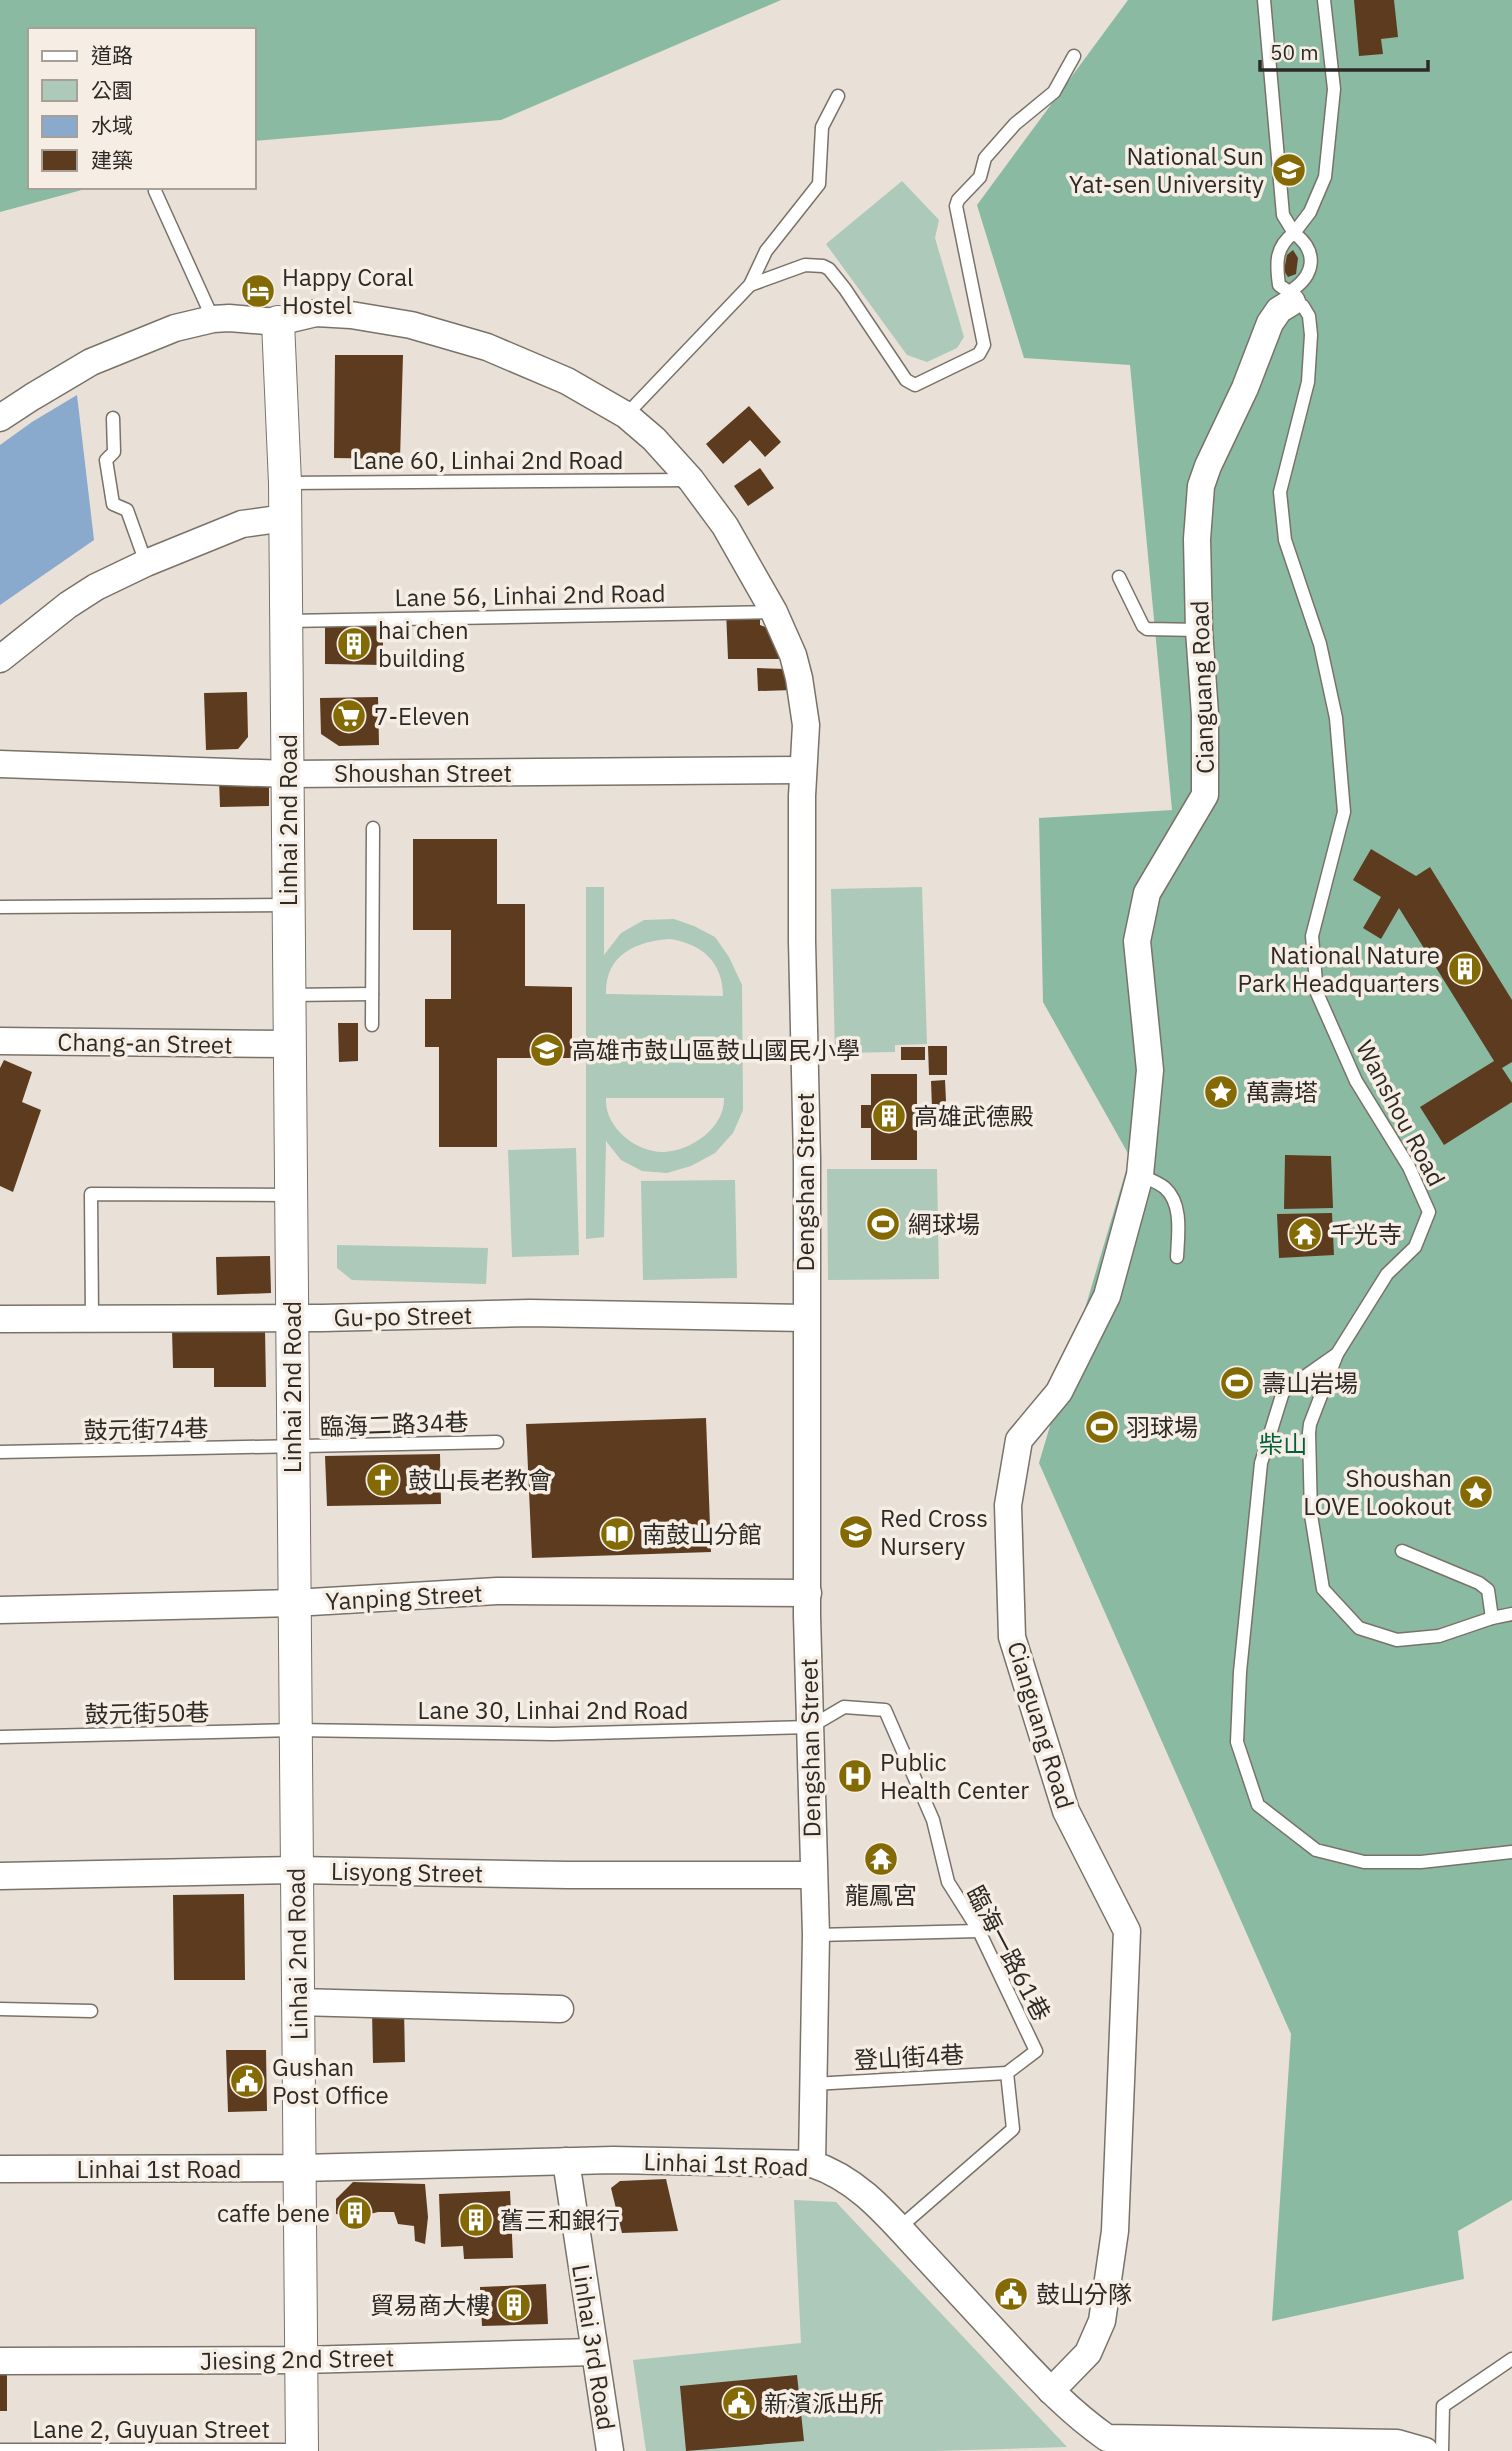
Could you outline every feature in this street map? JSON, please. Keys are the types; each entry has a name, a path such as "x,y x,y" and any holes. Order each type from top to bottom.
{"street":[{"name":"Cianguang Road","path":"1051,2391 1088,2353 1102,2321 1115,2231 1126,1931 1066,1811 1012,1637 1008,1505 1019,1440 1059,1392 1107,1296 1140,1175 1150,1070 1137,941 1147,893 1205,795 1205,714 1199,630 1197,539 1201,486 1245,388 1270,323 1290,297"},
{"name":"Dengshan Street","path":"0,418 91,362 175,328 213,318 278,322 316,313 351,315 411,325 487,347 567,381 626,415 654,439 691,480 726,526 774,612 793,655 806,725 803,769 802,941 807,1160 808,1593 816,1935 811,2164"},
{"name":"Linhai 2nd Road","path":"278,322 285,483 302,2451"},
{"path":"0,659 68,605 96,587 242,524 285,518"},
{"name":"Shoushan Street","path":"0,764 288,774 803,769"},
{"name":"Chang-an Street","path":"0,1041 289,1044"},
{"name":"Gu-po Street","path":"0,1319 292,1318 530,1313 806,1318"},
{"name":"Yanping Street","path":"0,1610 294,1604 497,1591 808,1593"},
{"name":"Lisyong Street","path":"0,1876 296,1870 568,1875 813,1875"},
{"path":"298,2002 560,2009"},
{"name":"Linhai 1st Road","path":"0,2169 300,2168 566,2161 811,2164 834,2171 854,2184 899,2228 1051,2391 1077,2417 1107,2438 1397,2443 1425,2451"},
{"name":"Linhai 3rd Road","path":"566,2161 610,2451"},
{"name":"Jiesing 2nd Street","path":"0,2361 302,2360 594,2353"}],"lane":[{"path":"1264,0 1283,215 1294,233 1306,242 1311,260 1311,269 1290,297 1279,285 1276,263 1282,242 1294,233 1310,212 1325,177 1334,89 1324,0"},
{"path":"750,285 805,265 823,265 845,289 906,380 915,385 979,354 984,345 956,206 958,200 980,177 985,158 1015,124 1054,92 1074,56"},
{"path":"626,415 750,285 766,251 819,184 822,127 838,96"},
{"path":"155,191 213,318"},
{"name":"Wanshou Road","path":"1290,297 1303,306 1309,316 1311,335 1308,382 1280,492 1285,540 1320,643 1336,718 1344,812 1312,936 1317,993 1356,1081 1409,1167 1429,1212 1415,1247 1388,1274 1337,1354 1283,1392 1261,1463 1240,1672 1237,1742 1258,1805 1316,1850 1364,1863 1421,1862 1512,1852"},
{"path":"113,418 114,452 106,460 113,504 127,510 146,564"},
{"name":"Lane 60, Linhai 2nd Road","path":"285,483 691,480"},
{"path":"1119,577 1147,629 1199,630"},
{"name":"Lane 56, Linhai 2nd Road","path":"286,621 774,612"},
{"path":"372,1026 373,828"},
{"path":"0,907 287,905"},
{"path":"289,995 372,994"},
{"path":"1140,1175 1165,1188 1175,1204 1178,1223 1177,1256"},
{"path":"92,1317 91,1194 291,1195"},
{"path":"1337,1354 1309,1433 1311,1515 1323,1589 1359,1628 1397,1640 1439,1636 1512,1614"},
{"name":"臨海二路34巷","path":"292,1447 497,1442"},
{"name":"鼓元街74巷","path":"0,1452 292,1447"},
{"path":"1402,1550 1479,1583 1488,1590 1492,1618"},
{"name":"臨海一路61巷","path":"810,1727 844,1707 885,1710 933,1820 948,1882 979,1931 1036,2051 1007,2073"},
{"name":"Lane 30, Linhai 2nd Road","path":"295,1730 553,1734 810,1727"},
{"name":"鼓元街50巷","path":"0,1737 295,1730"},
{"path":"816,1935 979,1931"},
{"path":"0,2009 91,2011"},
{"path":"899,2228 1013,2129 1007,2073"},
{"name":"登山街4巷","path":"813,2084 1007,2073"},
{"path":"1442,2451 1443,2406 1512,2359"},
{"name":"Lane 2, Guyuan Street","path":"0,2451 302,2451"}],"green space":[{"path":"0,0 781,0 501,120 256,141 256,28 28,28 28,189 86,189 0,212"},
{"name":"柴山","path":"1128,0 1512,0 1512,2200 1458,2231 1464,2279 1272,2321 1291,2034 1039,1463 1130,1157 1043,1002 1039,818 1172,810 1130,365 1024,358 977,205"},
{"path":"902,181 939,220 935,238 964,337 957,348 927,362 907,355 826,244"},
{"path":"586,887 604,887 604,955 621,933 644,920 674,919 715,937 729,957 742,985 743,1110 733,1133 715,1153 691,1166 667,1173 642,1171 621,1160 606,1141 604,1237 586,1239","holes":["670,939 692,945 709,957 719,973 723,996 606,994 611,969 625,953 646,943","606,1098 724,1098 723,1109 713,1128 685,1147 664,1152 643,1148 624,1136 610,1119"]},
{"path":"922,887 927,1044 895,1045 895,1052 835,1053 831,889"},
{"path":"576,1148 579,1255 512,1257 508,1150"},
{"name":"網球場","path":"827,1169 937,1169 939,1279 828,1280"},
{"path":"735,1180 737,1278 643,1280 641,1181"},
{"path":"337,1245 488,1248 486,1284 352,1280 337,1268"},
{"path":"794,2200 836,2202 1067,2447 935,2451 646,2451 633,2360 801,2343"}],"water":[{"path":"77,395 94,540 0,605 0,445"}],"building":[{"path":"1354,0 1394,0 1398,37 1381,39 1383,54 1359,56"},
{"path":"1293,250 1298,258 1296,274 1288,277 1284,271 1287,255"},
{"path":"335,355 403,355 400,459 334,458"},
{"path":"749,406 781,442 765,457 750,440 723,464 706,444"},
{"path":"760,468 774,488 748,506 734,486"},
{"path":"760,609 760,625 773,630 780,659 728,659 726,610"},
{"name":"hai chen building","path":"325,624 383,624 383,665 325,664"},
{"path":"757,668 786,669 794,690 758,691"},
{"path":"247,692 248,737 238,749 206,750 204,693"},
{"name":"7-Eleven","path":"378,697 379,745 339,746 321,734 320,698"},
{"path":"219,779 269,779 269,806 220,807"},
{"path":"413,839 497,839 497,904 525,904 525,986 572,987 572,1058 497,1058 497,1147 439,1147 439,1047 425,1047 425,999 451,999 451,930 413,930"},
{"name":"National Nature Park Headquarters","path":"1371,849 1416,876 1430,867 1512,1000 1512,1062 1502,1068 1512,1083 1512,1102 1444,1145 1420,1107 1494,1061 1399,908 1381,939 1363,928 1381,897 1353,880"},
{"path":"338,1023 358,1023 358,1061 339,1062"},
{"path":"928,1046 947,1046 947,1075 929,1075"},
{"path":"901,1047 925,1047 925,1060 901,1060"},
{"path":"4,1060 32,1072 22,1102 41,1110 13,1192 0,1186 0,1068"},
{"name":"高雄武德殿","path":"871,1074 917,1074 917,1160 871,1160 871,1128 861,1128 861,1105 871,1105"},
{"path":"945,1080 946,1101 941,1107 932,1108 931,1081"},
{"path":"1285,1155 1331,1156 1333,1208 1284,1209"},
{"name":"千光寺","path":"1332,1213 1334,1255 1279,1258 1277,1214"},
{"path":"270,1256 271,1293 217,1295 216,1257"},
{"path":"265,1329 266,1387 214,1387 214,1368 173,1368 172,1330"},
{"path":"706,1418 711,1552 532,1558 526,1424"},
{"name":"鼓山長老教會","path":"440,1454 441,1504 327,1506 325,1456"},
{"path":"244,1894 245,1980 174,1980 173,1895"},
{"path":"404,2009 405,2062 373,2063 372,2010"},
{"name":"Gushan Post Office","path":"226,2050 266,2050 267,2111 228,2112"},
{"path":"666,2179 678,2231 622,2233 611,2188 620,2181"},
{"name":"caffe bene","path":"353,2182 425,2184 428,2217 425,2244 415,2241 414,2226 398,2224 394,2212 378,2212 358,2217 336,2214 336,2199"},
{"name":"舊三和銀行","path":"510,2191 513,2258 464,2259 463,2246 441,2247 439,2194"},
{"name":"貿易商大樓","path":"546,2284 548,2324 482,2326 480,2287"},
{"path":"0,2375 7,2375 7,2411 0,2411"},
{"path":"797,2375 804,2441 686,2451 680,2386"}],"place":[{"name":"National Sun Yat-sen University","path":"1289,170"},
{"name":"Happy Coral Hostel","path":"258,291"},
{"name":"hai chen building","path":"354,644"},
{"name":"7-Eleven","path":"349,716"},
{"name":"National Nature Park Headquarters","path":"1465,969"},
{"name":"高雄市鼓山區鼓山國民小學","path":"547,1050"},
{"name":"萬壽塔","path":"1221,1092"},
{"name":"高雄武德殿","path":"889,1116"},
{"name":"網球場","path":"883,1224"},
{"name":"千光寺","path":"1305,1234"},
{"name":"壽山岩場","path":"1237,1383"},
{"name":"羽球場","path":"1102,1427"},
{"name":"鼓山長老教會","path":"383,1480"},
{"name":"Shoushan LOVE Lookout","path":"1476,1492"},
{"name":"Red Cross Nursery","path":"856,1532"},
{"name":"南鼓山分館","path":"617,1534"},
{"name":"Public Health Center","path":"855,1776"},
{"name":"龍鳳宮","path":"881,1859"},
{"name":"Gushan Post Office","path":"247,2081"},
{"name":"caffe bene","path":"355,2213"},
{"name":"舊三和銀行","path":"476,2220"},
{"name":"鼓山分隊","path":"1011,2294"},
{"name":"貿易商大樓","path":"514,2305"},
{"name":"新濱派出所","path":"739,2403"}]}
